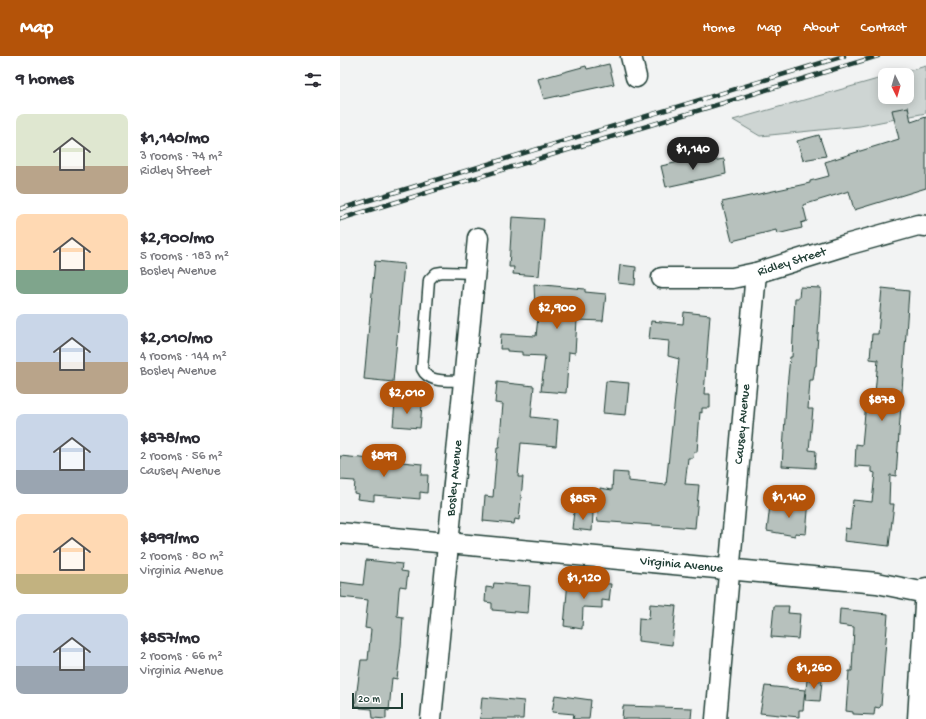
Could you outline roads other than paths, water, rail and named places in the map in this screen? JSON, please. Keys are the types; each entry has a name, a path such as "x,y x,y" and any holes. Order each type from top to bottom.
{"street":[{"path":"631,56 636,77"},
{"name":"Ridley Street","path":"662,278 732,278 756,273 846,245 922,226"},
{"name":"Bosley Avenue","path":"431,719 478,238"},
{"name":"Causey Avenue","path":"716,719 756,273"},
{"name":"Virginia Avenue","path":"340,533 877,583 926,594"},
{"path":"918,719 926,588"}],"lane":[{"path":"464,381 430,379 424,375 422,370 429,280 436,273 442,272 475,273"}],"railway":[{"path":"340,209 844,56"},
{"path":"340,219 878,56"}]}
